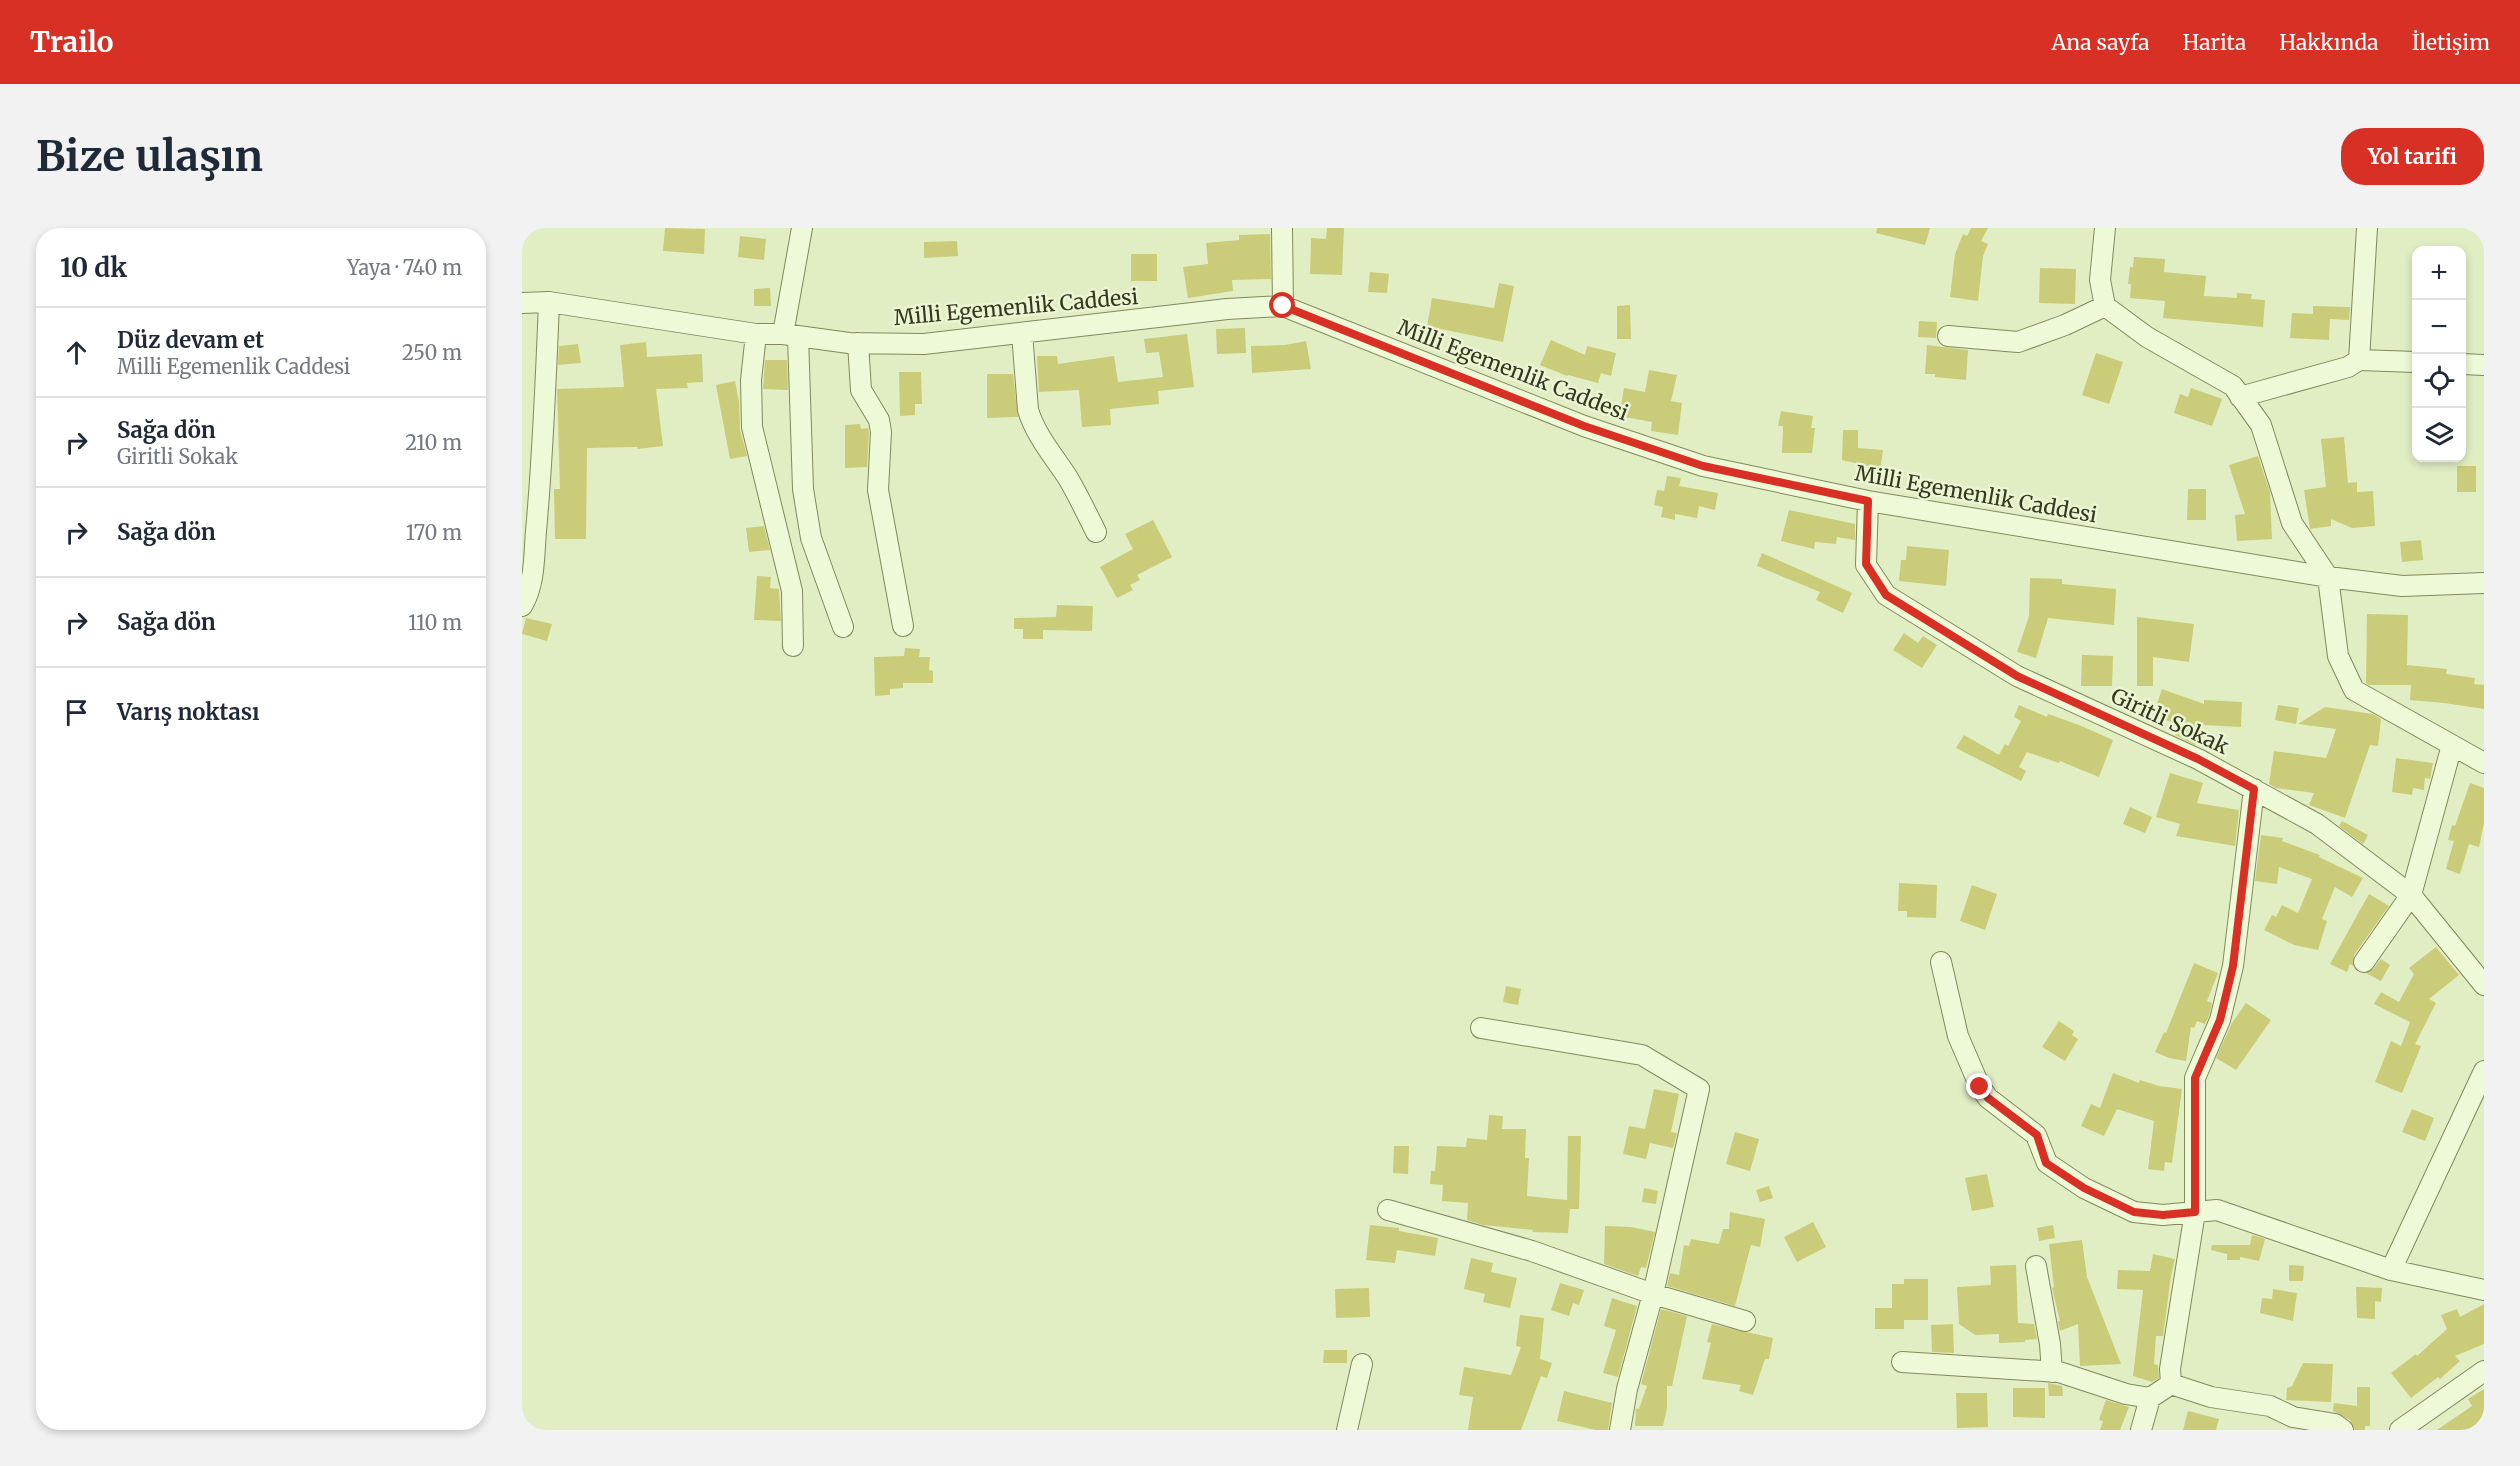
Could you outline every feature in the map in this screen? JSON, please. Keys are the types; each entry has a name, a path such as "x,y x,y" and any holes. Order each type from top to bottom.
{"street":[{"path":"802,228 791,335 803,489 811,538 843,627"},
{"path":"1282,228 1283,306"},
{"path":"2106,228 2100,280 2105,306 2147,337 2232,386 2261,425 2292,523 2328,577 2338,657 2355,690 2484,763"},
{"path":"2359,360 2367,228"},
{"path":"522,606 528,593 532,569 541,480 549,302"},
{"name":"Milli Egemenlik Caddesi","path":"522,303 549,302 756,334 791,335 858,343 924,344 1227,309 1283,306 1584,426 1703,466 1868,501 2328,577 2402,586 2484,583"},
{"path":"1948,336 2018,342 2065,325 2105,306"},
{"path":"1022,333 1028,410 1031,421 1068,479 1096,532"},
{"path":"756,334 751,380 752,427 792,591 793,646"},
{"path":"858,343 861,390 879,420 881,432 878,489 903,626"},
{"path":"2240,397 2348,367 2359,360 2412,362"},
{"path":"2466,364 2484,365"},
{"name":"Giritli Sokak","path":"1868,501 1866,564 1886,595 2017,676 2198,759 2317,824 2411,895 2484,985"},
{"path":"2364,962 2411,895 2452,745"},
{"path":"2171,1384 2170,1370 2195,1212 2195,1078 2220,1020 2233,966 2254,789"},
{"path":"1941,962 1958,1036 1980,1087 1988,1098 2037,1135 2046,1163 2084,1188 2134,1212 2163,1215 2217,1210 2391,1270 2484,1290"},
{"path":"1481,1028 1642,1055 1699,1089 1653,1294 1627,1389 1620,1430"},
{"path":"2391,1270 2484,1071"},
{"path":"1388,1210 1532,1251 1653,1294 1745,1321"},
{"path":"2036,1266 2050,1344 2052,1372"},
{"path":"1902,1362 2052,1372 2088,1380 2126,1395 2150,1398"},
{"path":"1347,1430 1362,1364"},
{"path":"2400,1430 2484,1371"},
{"path":"2141,1430 2150,1398 2171,1384"},
{"path":"2171,1384 2211,1397 2270,1406 2293,1417 2335,1424 2343,1430"}],"building":[{"path":"665,228 705,229 704,254 663,251"},
{"path":"1327,228 1344,228 1342,275 1310,274 1311,238 1326,239"},
{"path":"1877,228 1930,228 1925,245 1876,233"},
{"path":"1971,228 1988,228 1981,241 1988,244 1983,256 1978,301 1950,297 1955,254 1963,234 1967,236"},
{"path":"1270,234 1271,279 1232,280 1233,291 1188,298 1183,267 1208,264 1206,243 1239,240 1239,235"},
{"path":"740,236 766,239 764,260 738,257"},
{"path":"957,241 958,256 924,258 924,242"},
{"path":"1131,254 1157,254 1157,281 1131,281"},
{"path":"2134,257 2165,259 2164,272 2206,276 2204,296 2237,298 2237,293 2252,294 2251,299 2265,300 2263,327 2163,318 2165,301 2130,298 2131,284 2128,284"},
{"path":"2040,268 2076,269 2075,304 2039,303"},
{"path":"1370,272 1389,274 1387,293 1368,292"},
{"path":"1499,283 1514,286 1503,342 1427,326 1432,298 1494,308"},
{"path":"770,288 771,306 754,306 754,289"},
{"path":"1630,305 1631,339 1617,339 1617,306"},
{"path":"2313,306 2350,307 2349,320 2330,319 2329,340 2290,338 2292,313 2313,314"},
{"path":"1919,321 1937,322 1936,338 1918,337"},
{"path":"1245,328 1246,353 1217,354 1216,329"},
{"path":"1187,334 1194,387 1158,391 1159,404 1110,409 1111,425 1082,427 1079,390 1039,392 1037,356 1057,356 1058,364 1114,356 1118,382 1163,377 1159,352 1146,353 1144,339"},
{"path":"1551,340 1585,355 1587,346 1616,353 1611,376 1601,373 1598,383 1567,376 1540,365"},
{"path":"1306,341 1311,369 1252,373 1251,346 1285,345"},
{"path":"646,342 647,357 702,354 703,382 687,383 688,388 656,389 663,446 638,449 637,447 587,448 586,539 555,539 554,489 560,489 557,389 624,387 620,345"},
{"path":"578,344 581,363 558,365 559,346"},
{"path":"1927,345 1968,350 1966,380 1925,374"},
{"path":"2096,353 2123,362 2109,404 2082,395"},
{"path":"765,360 787,360 788,390 763,389"},
{"path":"1649,370 1677,375 1671,401 1682,403 1678,435 1651,431 1652,422 1619,416 1624,388 1645,392"},
{"path":"899,372 921,372 922,404 915,404 915,415 900,416"},
{"path":"987,374 1013,374 1018,417 987,418"},
{"path":"735,381 739,401 740,430 747,456 730,459 716,385"},
{"path":"2191,388 2222,399 2212,426 2174,413 2180,394 2188,397"},
{"path":"1781,411 1813,416 1811,428 1815,428 1812,453 1782,453 1783,426 1778,426"},
{"path":"860,424 861,429 868,428 869,433 867,467 845,468 845,425"},
{"path":"1843,430 1858,430 1858,448 1883,450 1880,472 1868,471 1868,466 1842,460"},
{"path":"2344,437 2348,483 2357,482 2357,492 2373,491 2375,526 2352,528 2331,519 2331,526 2310,529 2304,490 2326,487 2321,439"},
{"path":"2258,456 2270,492 2272,539 2237,541 2235,515 2245,514 2229,465"},
{"path":"2457,466 2476,466 2476,492 2457,492"},
{"path":"1667,476 1681,478 1679,486 1718,493 1715,510 1699,506 1697,518 1675,514 1675,520 1661,517 1663,507 1654,505 1657,490 1664,491"},
{"path":"2188,489 2206,489 2206,520 2187,520"},
{"path":"1789,510 1855,524 1855,540 1837,537 1836,544 1815,542 1814,549 1781,541"},
{"path":"1153,520 1172,557 1137,575 1140,580 1130,585 1133,590 1117,598 1100,567 1133,549 1125,534"},
{"path":"764,526 770,550 749,552 746,528"},
{"path":"2421,540 2423,560 2402,562 2400,542"},
{"path":"1907,546 1949,550 1946,586 1899,581 1901,560 1906,560"},
{"path":"1762,553 1852,593 1843,613 1816,600 1820,592 1757,566"},
{"path":"757,576 771,577 770,588 779,589 781,621 754,620"},
{"path":"2030,578 2062,579 2062,584 2116,589 2114,625 2048,618 2036,658 2017,652 2029,616"},
{"path":"1057,605 1093,606 1092,631 1043,630 1043,639 1023,639 1023,629 1014,629 1014,618 1056,617"},
{"path":"2367,614 2408,615 2407,665 2447,669 2446,674 2475,678 2474,684 2484,685 2484,709 2410,700 2411,685 2369,685 2366,683"},
{"path":"2137,617 2194,624 2189,662 2153,657 2153,686 2137,686"},
{"path":"526,618 552,624 547,641 522,634"},
{"path":"1904,633 1918,643 1923,636 1937,645 1922,668 1893,650"},
{"path":"905,648 920,649 919,657 930,657 929,670 933,671 933,683 903,683 903,688 890,689 890,695 875,696 874,657 904,656"},
{"path":"2082,655 2113,656 2112,686 2081,686"},
{"path":"2162,689 2204,704 2204,700 2242,702 2241,727 2203,725 2195,745 2175,735 2179,725 2153,715"},
{"path":"2019,705 2047,717 2048,714 2079,725 2113,740 2099,777 2060,761 2059,763 2027,752 2019,767 2026,771 2021,781 1956,748 1964,735 1999,755 2005,744 2008,746 2021,721 2014,717"},
{"path":"2278,705 2299,708 2296,724 2275,720"},
{"path":"2325,707 2373,714 2381,719 2378,746 2370,745 2345,818 2309,805 2314,793 2276,788 2269,784 2274,751 2326,758 2336,729 2298,724"},
{"path":"2396,758 2433,763 2430,779 2425,778 2424,790 2413,788 2412,795 2392,792"},
{"path":"2170,773 2203,783 2197,803 2239,810 2235,846 2176,836 2180,824 2156,817"},
{"path":"2470,783 2484,788 2484,823 2479,847 2469,844 2460,874 2446,869 2454,841 2448,840"},
{"path":"2130,807 2152,817 2145,833 2123,824"},
{"path":"2342,821 2368,835 2363,844 2339,826"},
{"path":"2261,835 2283,838 2282,841 2320,855 2319,857 2363,878 2352,897 2335,887 2322,919 2327,921 2318,950 2294,945 2264,930 2272,915 2276,917 2282,905 2298,913 2312,879 2279,867 2277,884 2255,881"},
{"path":"1899,883 1937,885 1936,918 1907,917 1907,911 1898,911"},
{"path":"1972,885 1997,894 1985,930 1960,921"},
{"path":"2369,894 2389,906 2354,955 2353,966 2350,964 2347,972 2330,964"},
{"path":"2436,947 2459,975 2429,999 2436,1003 2415,1044 2421,1046 2402,1093 2375,1082 2391,1041 2401,1046 2410,1022 2374,1004 2381,992 2399,1002 2414,974 2409,968"},
{"path":"2381,959 2390,965 2381,981 2366,973 2373,969"},
{"path":"2194,963 2218,973 2207,1001 2212,1003 2205,1024 2197,1021 2194,1028 2191,1027 2186,1061 2169,1058 2155,1052 2164,1032 2166,1033"},
{"path":"1506,986 1521,989 1518,1005 1503,1002"},
{"path":"2246,1003 2271,1020 2236,1070 2216,1058 2232,1023"},
{"path":"2059,1021 2074,1031 2072,1035 2078,1039 2065,1061 2042,1047"},
{"path":"2113,1073 2139,1083 2140,1080 2159,1086 2182,1089 2172,1163 2165,1162 2164,1171 2148,1169 2154,1121 2117,1109 2104,1136 2081,1126 2091,1104 2100,1108"},
{"path":"1654,1089 1679,1094 1671,1132 1677,1133 1673,1148 1650,1143 1646,1159 1623,1154 1629,1126 1645,1129"},
{"path":"2412,1109 2434,1118 2425,1141 2402,1132"},
{"path":"1489,1115 1503,1116 1502,1129 1526,1129 1525,1158 1529,1158 1527,1196 1567,1200 1568,1136 1581,1136 1579,1209 1570,1209 1568,1233 1532,1232 1533,1230 1483,1225 1467,1220 1468,1203 1442,1201 1443,1185 1430,1184 1431,1171 1435,1171 1437,1146 1466,1147 1467,1138 1487,1140"},
{"path":"1735,1132 1759,1139 1750,1171 1726,1164"},
{"path":"1394,1146 1409,1146 1408,1174 1393,1173"},
{"path":"1987,1174 1994,1207 1972,1211 1965,1178"},
{"path":"1769,1186 1773,1198 1760,1202 1756,1190"},
{"path":"1644,1188 1658,1191 1656,1204 1642,1202"},
{"path":"1730,1212 1765,1219 1760,1247 1751,1245 1735,1306 1667,1286 1670,1273 1679,1275 1684,1245 1689,1246 1691,1239 1719,1244 1723,1229 1729,1229"},
{"path":"1813,1222 1826,1247 1797,1262 1784,1237"},
{"path":"1370,1225 1399,1228 1399,1231 1438,1238 1435,1256 1397,1250 1395,1263 1366,1260"},
{"path":"2053,1225 2055,1238 2039,1241 2037,1228"},
{"path":"1605,1226 1631,1227 1655,1232 1646,1268 1641,1267 1638,1276 1604,1264"},
{"path":"2252,1235 2265,1239 2259,1261 2240,1257 2240,1260 2227,1260 2227,1254 2211,1250 2212,1245 2250,1245"},
{"path":"2082,1240 2087,1277 2121,1364 2080,1366 2078,1324 2060,1331 2058,1321 2060,1321 2052,1288 2054,1287 2049,1244"},
{"path":"2153,1254 2175,1259 2163,1336 2156,1336 2154,1364 2158,1365 2159,1378 2152,1382 2133,1376 2143,1290 2117,1289 2118,1270 2150,1271"},
{"path":"1471,1258 1493,1263 1491,1272 1517,1278 1510,1308 1483,1302 1485,1294 1464,1289"},
{"path":"2016,1265 2018,1323 2034,1324 2037,1339 1999,1343 1999,1334 1975,1335 1959,1324 1957,1287 1991,1285 1990,1266"},
{"path":"2289,1265 2304,1266 2303,1281 2289,1281"},
{"path":"1904,1279 1928,1279 1928,1320 1904,1320 1904,1329 1875,1329 1875,1308 1892,1308 1892,1284 1904,1284"},
{"path":"1560,1283 1584,1290 1579,1305 1573,1303 1569,1316 1551,1310"},
{"path":"2356,1287 2382,1288 2381,1302 2375,1301 2375,1319 2357,1318"},
{"path":"1369,1288 1370,1317 1336,1318 1335,1289"},
{"path":"2273,1289 2297,1293 2293,1321 2260,1313 2262,1298 2272,1299"},
{"path":"1612,1298 1637,1306 1618,1377 1603,1373 1616,1330 1604,1326"},
{"path":"2484,1304 2484,1344 2455,1356 2460,1361 2440,1379 2438,1377 2411,1398 2391,1373 2416,1354 2417,1356 2447,1329 2441,1315 2457,1309 2460,1317"},
{"path":"1661,1309 1687,1316 1672,1386 1667,1386 1667,1408 1663,1426 1635,1426 1636,1408 1639,1409 1647,1386 1641,1384"},
{"path":"1520,1315 1544,1318 1540,1359 1552,1363 1547,1378 1541,1376 1521,1430 1468,1430 1473,1397 1459,1395 1464,1367 1511,1375 1521,1347 1516,1346"},
{"path":"1712,1324 1773,1338 1769,1359 1765,1359 1753,1395 1739,1391 1741,1385 1702,1379 1711,1343 1707,1342"},
{"path":"1953,1324 1954,1353 1932,1352 1931,1325"},
{"path":"1324,1350 1347,1350 1347,1363 1323,1363"},
{"path":"2303,1363 2333,1364 2331,1402 2286,1400 2287,1388 2292,1386"},
{"path":"2048,1383 2062,1386 2063,1396 2049,1396"},
{"path":"2357,1387 2370,1387 2370,1426 2365,1426 2365,1430 2355,1430 2350,1420 2333,1411 2334,1403 2357,1406"},
{"path":"2013,1388 2045,1388 2045,1418 2013,1417"},
{"path":"2484,1389 2484,1426 2482,1422 2469,1430 2437,1430 2472,1406 2468,1399"},
{"path":"1564,1391 1612,1403 1608,1430 1596,1430 1557,1421"},
{"path":"1956,1393 1987,1393 1988,1427 1957,1428"},
{"path":"2106,1400 2129,1407 2120,1430 2100,1430 2103,1421 2099,1420"},
{"path":"2188,1411 2219,1419 2216,1430 2183,1430"}],"route":[{"path":"1283,306 1584,426 1703,466 1868,501 1866,564 1886,595 2017,676 2198,759 2254,789 2233,966 2220,1020 2195,1078 2195,1212 2163,1215 2134,1212 2084,1188 2046,1163 2037,1135 1988,1098 1980,1087"}]}
